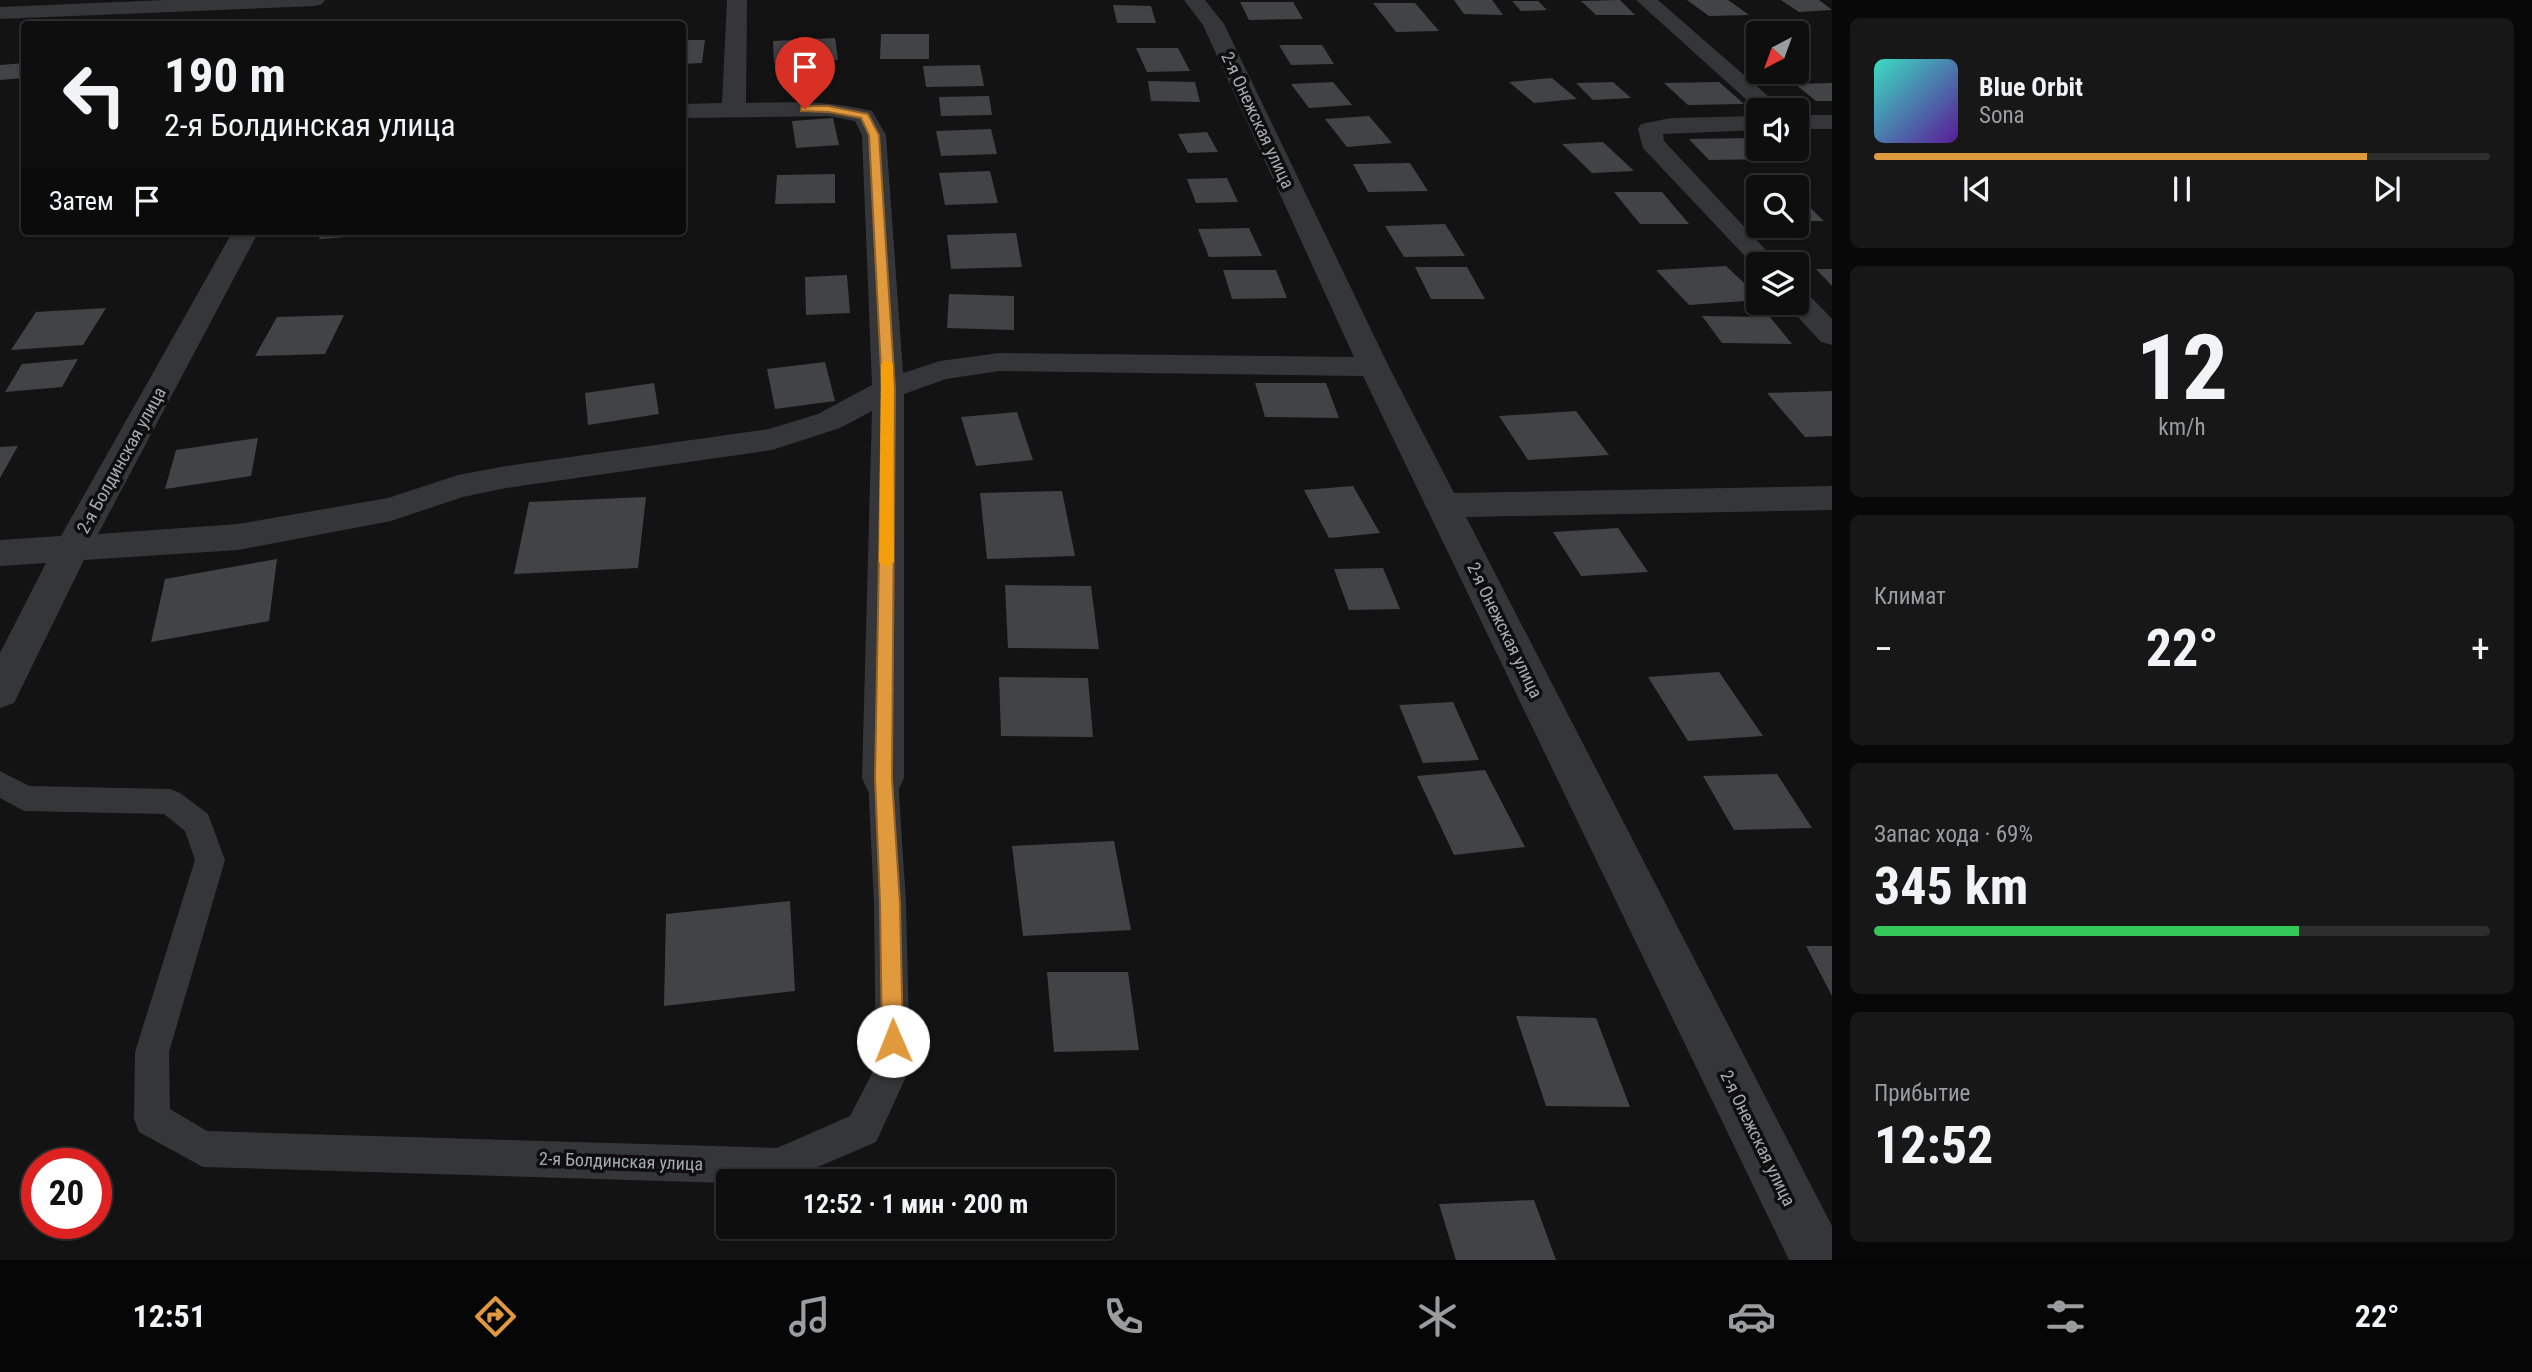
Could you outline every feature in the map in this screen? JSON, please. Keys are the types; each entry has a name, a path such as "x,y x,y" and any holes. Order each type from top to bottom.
{"street":[{"path":"0,13 18,0"},
{"path":"0,13 315,0"},
{"path":"734,108 737,0"},
{"name":"2-я Онежская улица","path":"1194,0 1213,24 1374,367 1819,1260"},
{"path":"1646,0 1758,98"},
{"name":"2-я Болдинская улица","path":"686,111 734,108 828,109 864,116 874,135 888,389 883,778"},
{"path":"1809,122 1832,122"},
{"path":"1746,123 1671,125 1650,129 1652,143 1754,252"},
{"name":"2-я Болдинская улица","path":"0,692 71,550 244,235"},
{"path":"1809,312 1832,336"},
{"path":"0,553 250,536 391,509 458,486 506,477 772,439 829,421 888,389 940,370 999,362 1374,367"},
{"path":"1443,505 1832,498"}],"lane":[{"name":"2-я Болдинская улица","path":"0,783 24,798 170,802 197,823 210,860 152,1052 152,1119 203,1149 777,1166 863,1129 893,1068 890,903 883,778"}],"building":[{"path":"1454,0 1492,0 1503,15 1464,14"},
{"path":"1620,0 1635,15 1596,15 1581,1"},
{"path":"1687,0 1728,0 1749,15 1709,16"},
{"path":"1781,0 1819,0 1832,10 1799,12"},
{"path":"1512,1 1538,1 1547,10 1521,11"},
{"path":"1240,2 1293,2 1303,19 1249,20"},
{"path":"1373,3 1415,3 1439,31 1396,32"},
{"path":"1113,5 1151,6 1156,23 1117,23"},
{"path":"881,34 929,34 929,59 880,59"},
{"path":"835,38 838,60 774,63 773,41"},
{"path":"686,40 705,40 702,63 686,64"},
{"path":"1279,45 1322,45 1334,64 1291,65"},
{"path":"1136,48 1178,48 1190,71 1147,72"},
{"path":"21,63 21,78 0,80 0,65"},
{"path":"980,65 984,86 926,87 923,66"},
{"path":"1552,78 1577,99 1534,103 1509,82"},
{"path":"1148,81 1195,82 1200,102 1151,101"},
{"path":"1333,82 1352,105 1309,108 1291,84"},
{"path":"1613,82 1631,98 1593,100 1576,83"},
{"path":"1719,82 1744,104 1688,105 1664,83"},
{"path":"1832,83 1832,101 1816,101 1795,84"},
{"path":"989,96 992,115 941,116 939,97"},
{"path":"1369,116 1392,143 1347,147 1325,119"},
{"path":"833,118 839,145 796,148 792,121"},
{"path":"991,129 997,154 941,156 936,131"},
{"path":"1207,132 1218,152 1188,153 1178,134"},
{"path":"1746,138 1746,159 1709,160 1689,139"},
{"path":"1603,142 1634,171 1592,173 1562,144"},
{"path":"1410,163 1428,191 1368,192 1353,164"},
{"path":"990,171 998,203 945,205 939,173"},
{"path":"835,174 835,203 775,204 777,175"},
{"path":"1227,178 1238,202 1196,203 1187,179"},
{"path":"1614,192 1662,192 1689,224 1640,224"},
{"path":"1809,207 1824,221 1809,221"},
{"path":"1445,224 1465,256 1404,257 1385,226"},
{"path":"1249,228 1262,256 1209,257 1198,229"},
{"path":"1016,233 1022,267 951,269 947,235"},
{"path":"320,235 378,235 319,239"},
{"path":"1726,266 1746,285 1746,301 1689,305 1656,270"},
{"path":"1415,267 1467,267 1485,299 1431,299"},
{"path":"1816,269 1832,269 1832,286"},
{"path":"1223,270 1276,270 1287,298 1232,299"},
{"path":"847,275 850,313 806,315 805,277"},
{"path":"949,294 1014,296 1014,330 947,328"},
{"path":"106,308 83,345 11,350 36,312"},
{"path":"344,315 325,354 255,356 277,317"},
{"path":"1702,316 1770,317 1792,344 1722,343"},
{"path":"78,359 62,387 5,392 22,364"},
{"path":"825,362 835,401 775,409 767,369"},
{"path":"654,383 659,414 588,425 585,393"},
{"path":"1255,383 1326,383 1339,418 1265,417"},
{"path":"1832,391 1832,436 1805,437 1767,393"},
{"path":"1576,411 1609,455 1528,460 1499,416"},
{"path":"1017,412 1033,460 976,466 961,417"},
{"path":"258,438 251,476 165,489 176,450"},
{"path":"18,446 0,478 0,447"},
{"path":"1353,486 1380,533 1329,538 1304,490"},
{"path":"1062,491 1075,556 987,559 980,493"},
{"path":"646,497 638,568 514,574 529,502"},
{"path":"1618,528 1648,572 1581,576 1553,532"},
{"path":"277,559 269,621 151,642 165,579"},
{"path":"1383,568 1400,609 1349,610 1334,569"},
{"path":"1005,585 1091,586 1099,649 1008,648"},
{"path":"1719,672 1763,736 1688,741 1648,677"},
{"path":"999,677 1088,678 1093,737 1001,736"},
{"path":"1453,702 1479,760 1423,763 1399,705"},
{"path":"1485,770 1525,847 1454,855 1417,776"},
{"path":"1777,774 1812,828 1734,830 1703,776"},
{"path":"1114,841 1131,930 1023,936 1012,846"},
{"path":"790,901 795,991 664,1006 666,914"},
{"path":"1806,946 1832,946 1832,996"},
{"path":"1047,972 1128,972 1139,1050 1054,1052"},
{"path":"1516,1016 1596,1018 1630,1107 1546,1106"},
{"path":"1534,1200 1556,1260 1456,1260 1439,1204"}],"slow traffic":[{"path":"886,562 887,364"}],"route":[{"path":"805,109 828,109 864,116 874,135 888,389 883,778 890,903 893,1041"}]}
